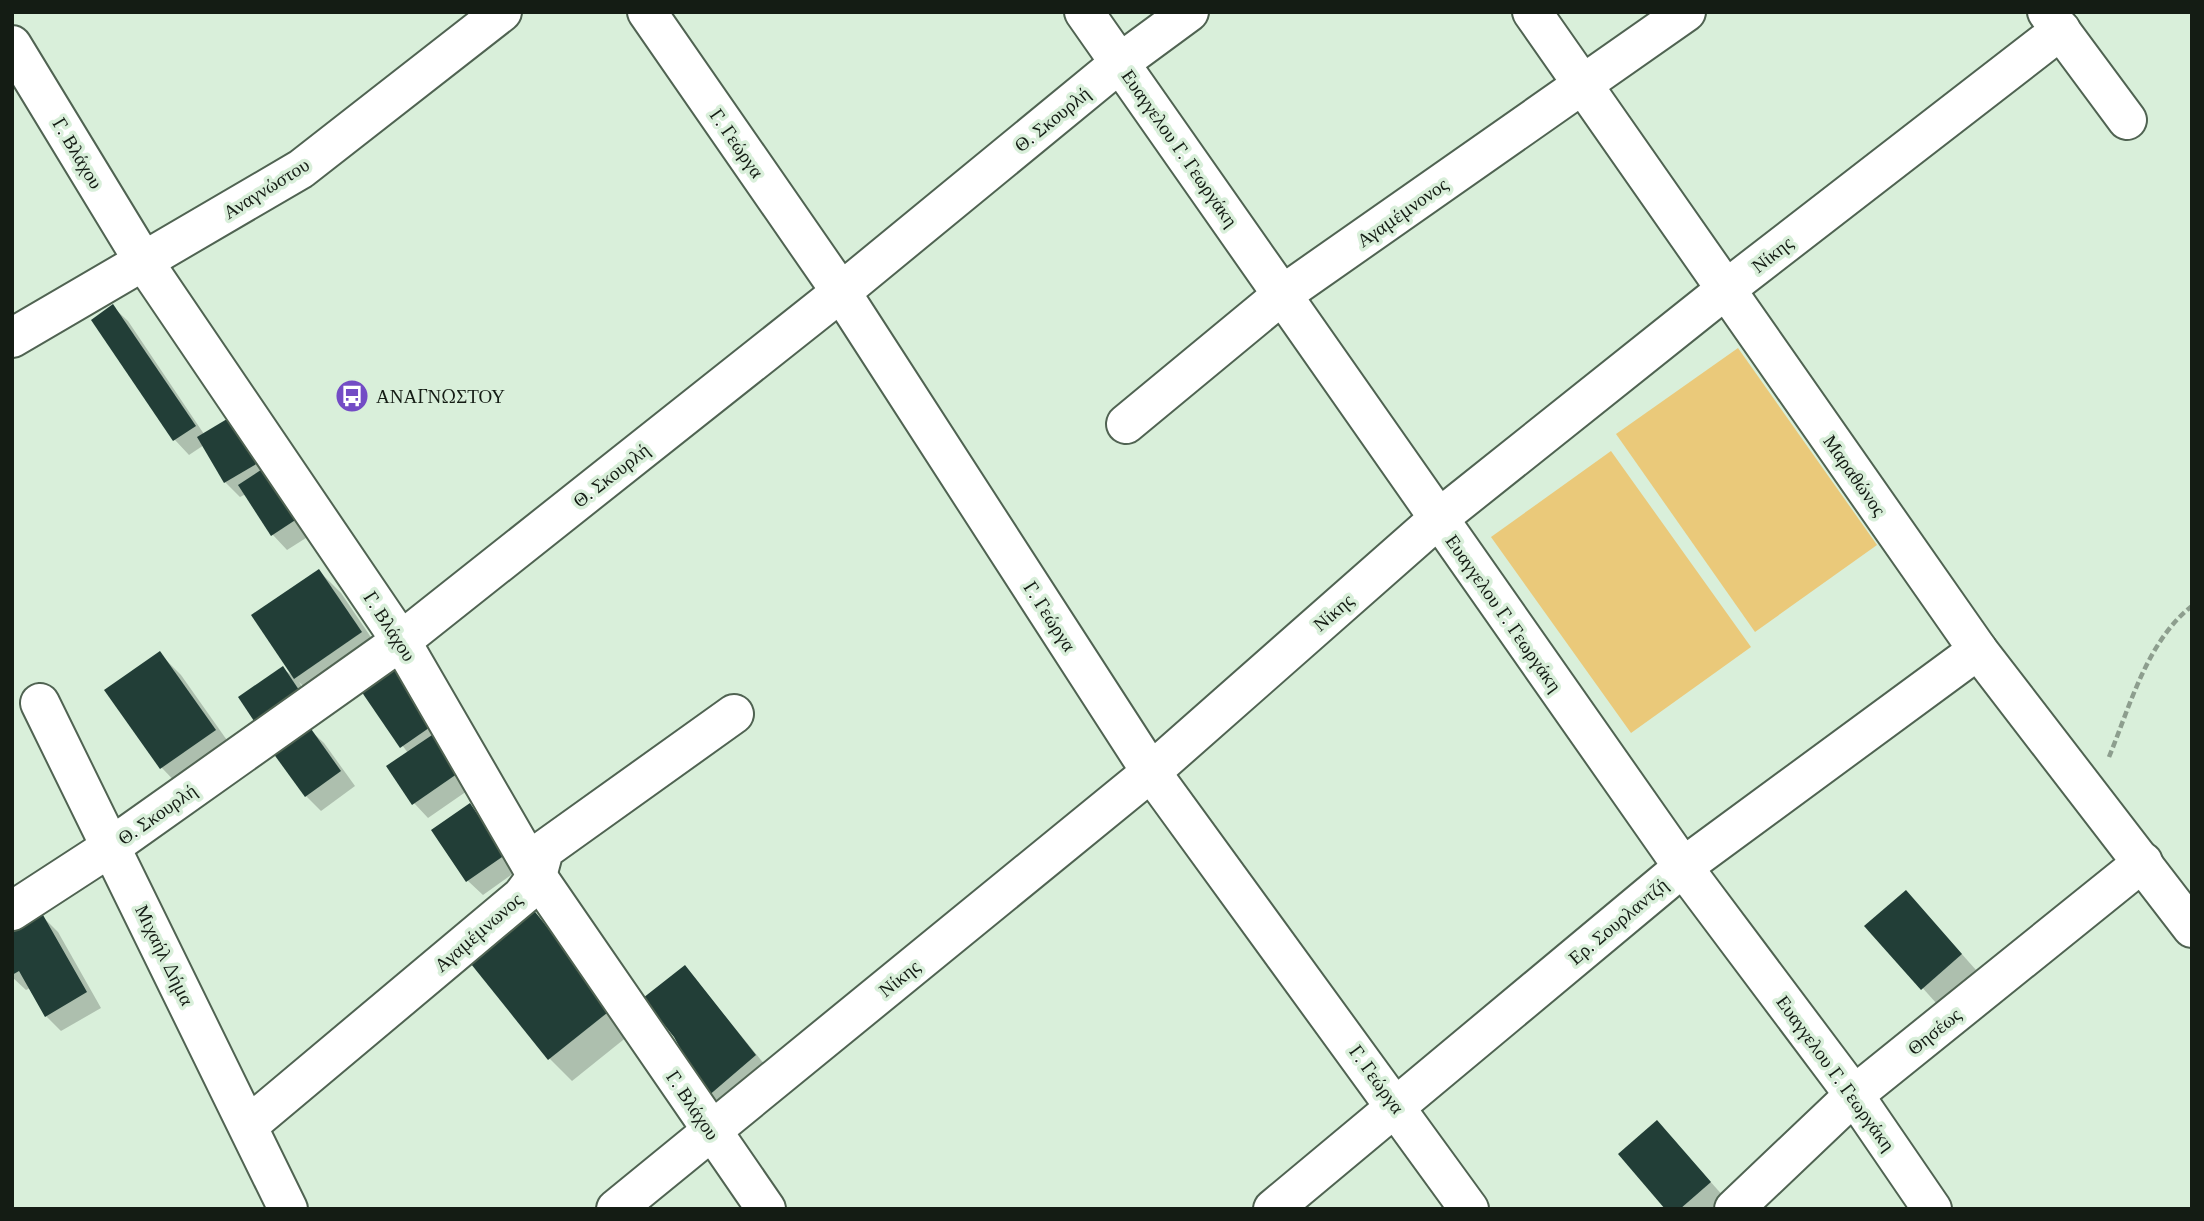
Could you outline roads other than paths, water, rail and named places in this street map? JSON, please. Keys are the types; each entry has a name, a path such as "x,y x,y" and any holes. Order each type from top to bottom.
{"street":[{"name":"Αναγνώστου","path":"12,338 301,169 502,12"},
{"name":"Γ. Γεώργα","path":"646,12 841,292 1151,772 1396,1105 1469,1209"},
{"name":"Ευαγγελου Γ. Γεωργάκη","path":"1084,12 1684,867 1854,1095 1932,1209"},
{"name":"Θ. Σκουρλή","path":"12,911 111,846 401,641 841,292 1121,62 1189,12"},
{"name":"Μαραθώνος","path":"1532,12 1978,650 2092,800 2144,862 2192,928"},
{"name":"Αγαμέμνονος","path":"1126,424 1282,295 1585,86 1686,12"},
{"path":"2054,21 2127,120"},
{"name":"Νίκης","path":"616,1209 1151,772 1438,519 1725,290 2054,21"},
{"name":"Γ. Βλάχου","path":"12,45 144,261 401,641 537,876 558,902 710,1131 766,1209"},
{"name":"Ερ. Σουρλαντζή","path":"1273,1209 1684,867 1978,650"},
{"name":"Μιχαήλ Δήμα","path":"40,703 288,1209"},
{"name":"Αγαμέμνωνος","path":"249,1125 522,896 537,876 544,850 734,714"},
{"name":"Θησέως","path":"1734,1209 1854,1095 2144,862"}],"place":[{"name":"ΑΝΑΓΝΩΣΤΟΥ","path":"352,396"}]}
